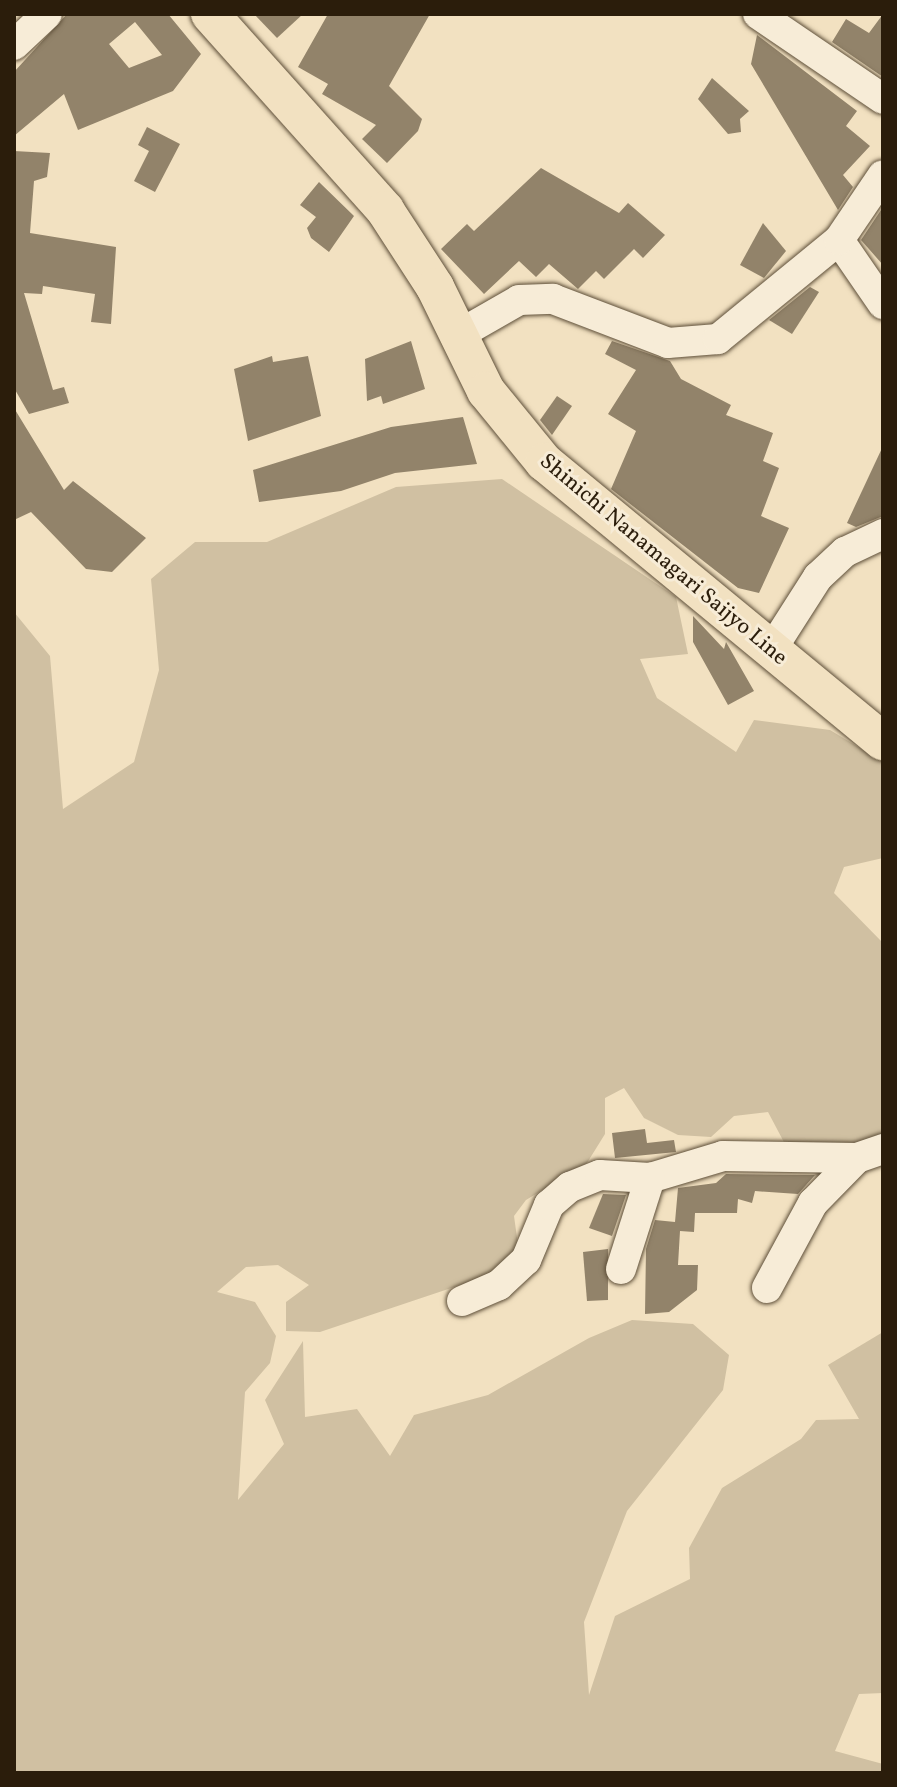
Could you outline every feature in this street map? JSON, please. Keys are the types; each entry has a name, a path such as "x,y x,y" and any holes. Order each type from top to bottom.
{"main road":[{"name":"Shinichi Nanamagari Saijyo Line","path":"210,14 385,210 458,335 486,391 544,462 700,586 770,652 883,741"}],"street":[{"path":"14,45 47,14"},
{"path":"758,14 883,99"},
{"path":"458,335 519,300 553,299 693,347 737,329 839,240 883,175"},
{"path":"839,240 883,304"},
{"path":"770,652 818,577 845,552 883,534"},
{"path":"462,1301 499,1285 526,1260 549,1205 570,1187 600,1175 650,1178 723,1156 870,1154"},
{"path":"767,1288 813,1203 870,1154"},
{"path":"621,1269 650,1178"}],"shaded area":[{"path":"502,479 676,597 688,654 640,659 657,698 736,752 754,720 830,730 883,762 883,858 844,867 834,893 883,943 883,1135 824,1156 786,1146 768,1112 734,1116 711,1137 678,1135 644,1118 624,1088 605,1098 605,1134 587,1163 526,1200 514,1216 519,1252 490,1275 320,1332 286,1331 286,1302 309,1285 278,1265 246,1267 217,1292 255,1302 276,1336 270,1363 245,1392 238,1500 284,1444 265,1400 303,1341 305,1417 357,1409 390,1456 414,1415 488,1395 589,1338 632,1320 693,1324 729,1355 723,1390 627,1511 584,1622 589,1695 615,1616 690,1579 689,1548 722,1488 801,1439 816,1420 859,1419 828,1365 883,1332 883,1693 859,1694 835,1751 883,1764 883,1773 14,1773 14,612 50,656 63,809 134,762 159,670 151,579 195,542 267,542 396,487"}],"building":[{"path":"67,14 168,14 201,54 173,91 78,130 64,94 14,136 14,72","holes":["135,22 162,55 129,68 109,44"]},
{"path":"254,14 303,14 277,38"},
{"path":"328,14 430,14 389,86 422,119 418,131 387,163 362,139 376,125 322,94 328,84 298,67"},
{"path":"883,14 883,77 832,42 846,19 869,33"},
{"path":"757,35 857,111 846,126 870,146 843,175 853,187 838,210 751,64"},
{"path":"712,78 749,111 740,119 741,132 728,134 698,99"},
{"path":"147,127 180,144 155,192 134,181 149,151 138,145"},
{"path":"14,151 50,153 47,177 34,181 30,233 116,247 111,324 91,322 95,294 43,286 42,294 24,293 53,390 64,387 69,403 29,414 14,388"},
{"path":"541,168 619,213 628,203 665,235 643,258 634,249 604,279 596,271 578,289 549,264 536,277 519,261 484,294 441,249 467,224 474,231"},
{"path":"319,182 354,216 329,252 311,238 307,228 316,217 300,205"},
{"path":"883,207 883,265 861,240"},
{"path":"763,223 786,251 764,278 740,265"},
{"path":"810,287 819,292 792,334 769,320"},
{"path":"411,341 425,389 383,404 381,396 367,401 365,359"},
{"path":"612,341 670,361 681,379 731,405 726,415 773,433 763,461 779,468 761,516 789,528 759,593 738,588 611,489 636,431 608,414 636,370 605,354"},
{"path":"272,356 273,362 308,356 321,416 248,441 234,369"},
{"path":"557,396 572,406 552,435 540,420"},
{"path":"14,408 64,490 73,481 146,538 112,572 86,569 31,512 14,520"},
{"path":"463,417 477,464 395,473 341,491 259,502 253,470 391,427"},
{"path":"883,446 883,516 856,527 847,523"},
{"path":"693,616 724,649 726,642 754,691 728,705 693,642"},
{"path":"645,1129 647,1143 674,1140 676,1152 615,1158 612,1133"},
{"path":"726,1174 815,1175 798,1194 755,1191 752,1203 738,1199 737,1213 695,1213 694,1232 680,1231 678,1265 698,1265 697,1290 669,1312 645,1314 646,1249 655,1220 675,1222 678,1188 716,1183"},
{"path":"603,1194 626,1195 612,1236 589,1228"},
{"path":"608,1249 608,1300 587,1301 583,1252"}]}
